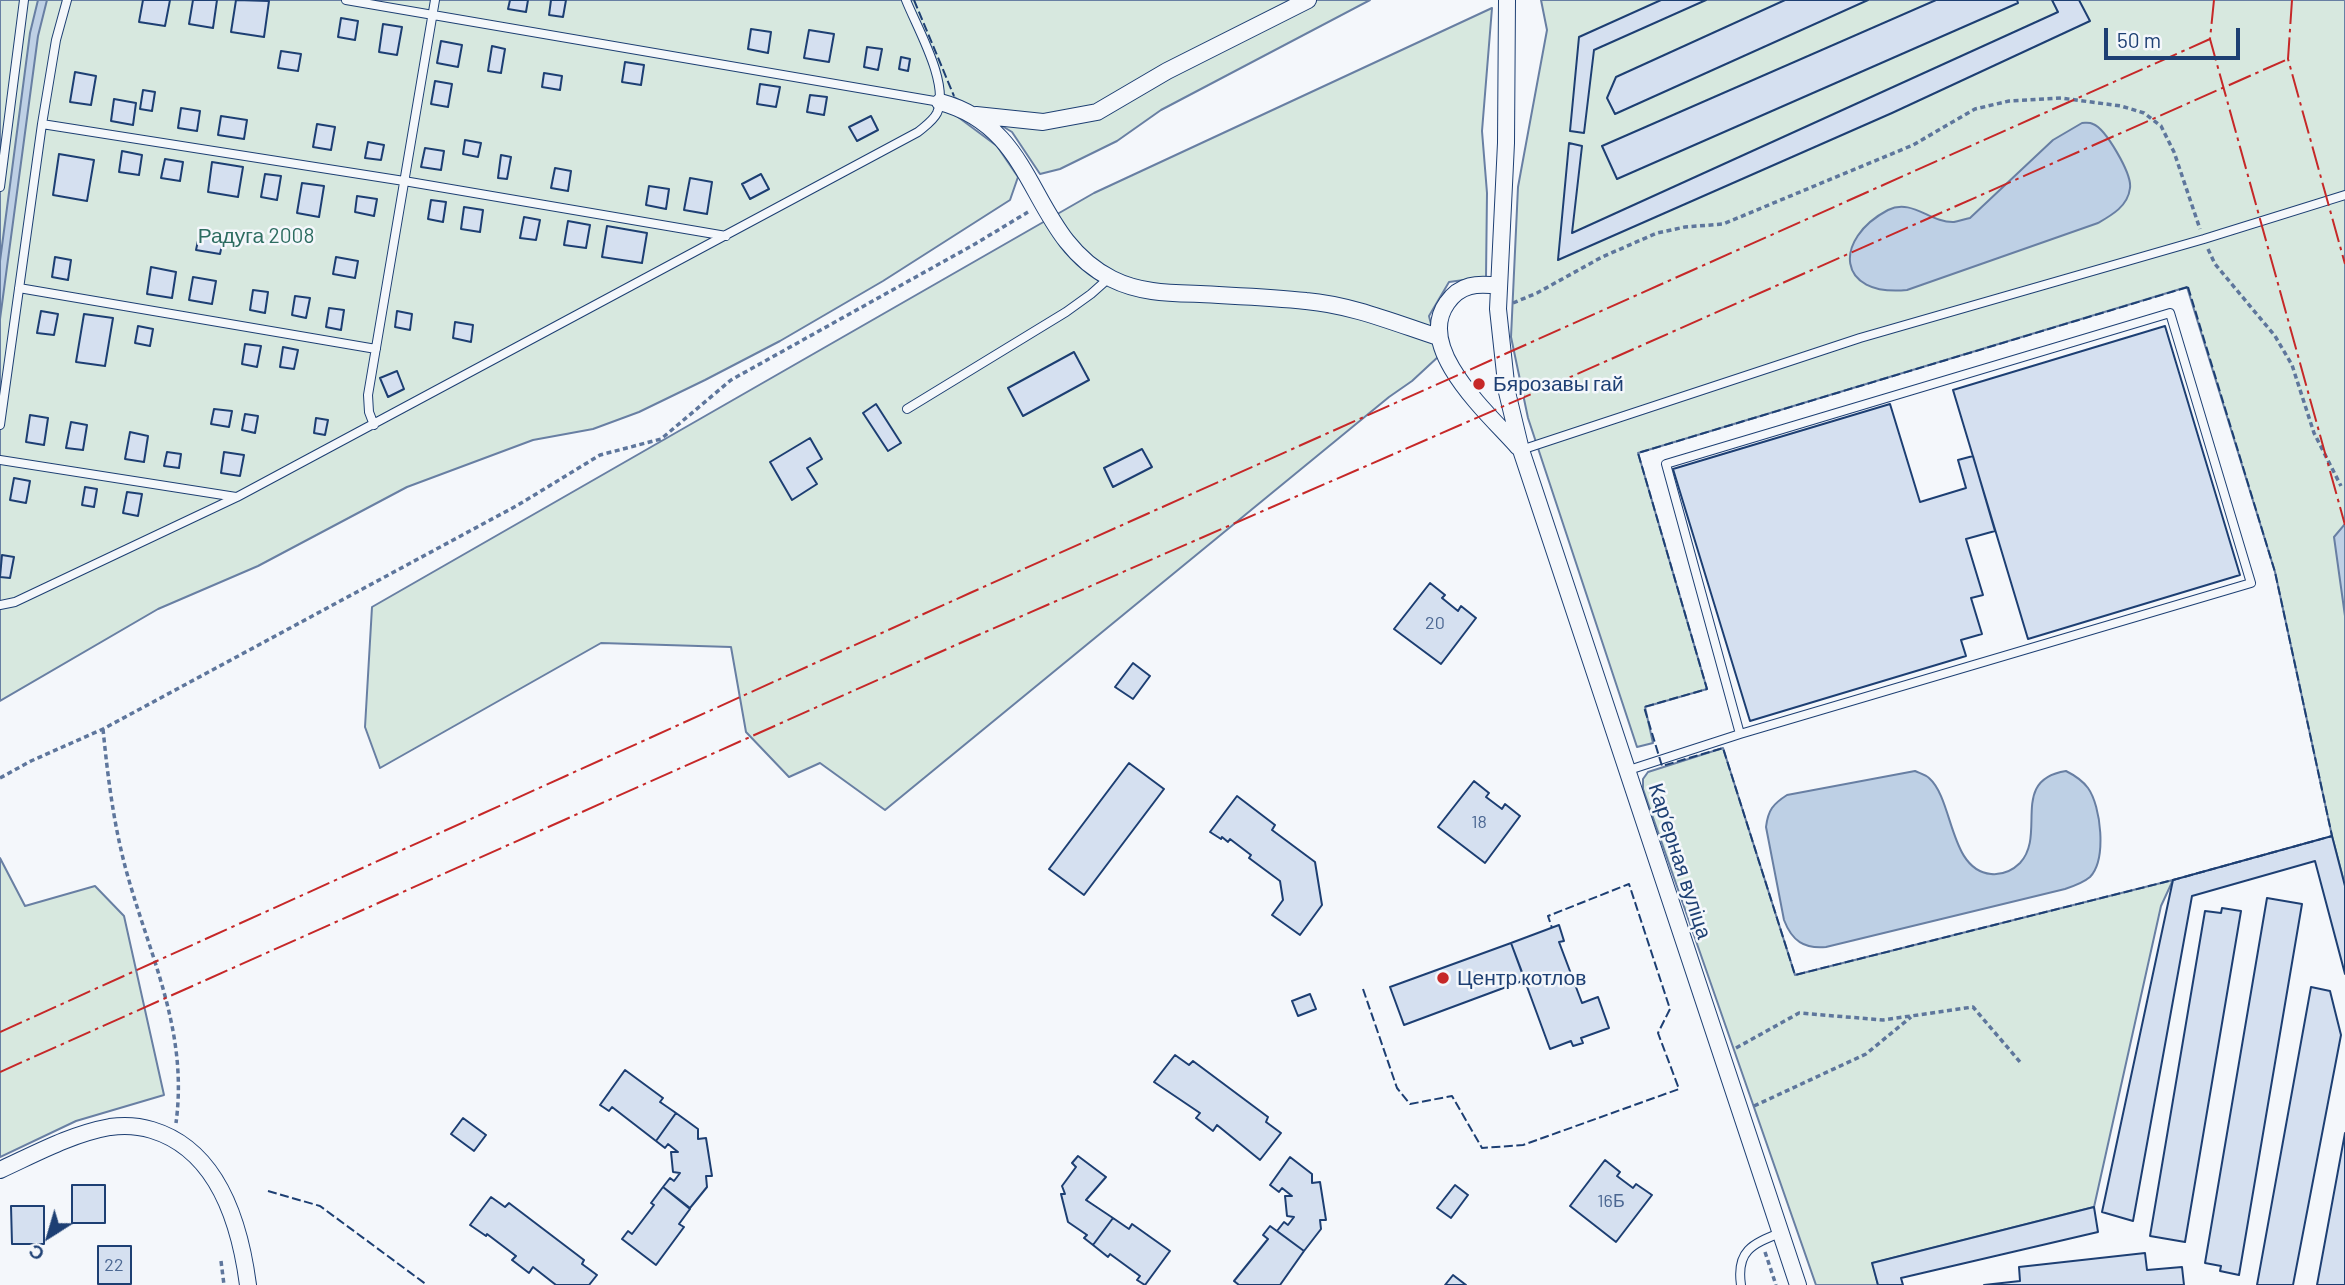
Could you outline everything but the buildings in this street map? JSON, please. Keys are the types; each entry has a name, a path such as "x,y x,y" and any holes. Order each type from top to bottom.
{"street":[{"path":"940,102 974,114 1043,122 1097,112 1167,71 1308,0"},
{"name":"Карʼерная вуліца","path":"1507,0 1506,143 1498,309 1507,392 1521,450 1629,770 1797,1285"},
{"path":"974,114 1003,139 1069,245 1109,278 1127,286 1150,291 1335,305 1438,337 1440,314 1456,292 1471,285 1499,286"},
{"name":"Карʼерная вуліца","path":"1438,337 1447,359 1462,383 1521,450"},
{"path":"0,1170 65,1141 112,1127 144,1128 174,1139 205,1165 222,1191 242,1249 248,1285"}],"lane":[{"path":"0,187 24,0"},
{"path":"0,425 42,124 56,40 67,0"},
{"path":"346,0 940,102"},
{"path":"374,425 368,404 435,0"},
{"path":"0,605 15,601 237,497 918,132 935,116 940,102 939,81 906,0"},
{"path":"42,124 404,181 726,236"},
{"path":"1521,450 1860,338 2204,239 2345,195"},
{"path":"907,409 1066,312 1109,278"},
{"path":"19,288 376,349"},
{"path":"1629,770 1741,734 2251,583 2170,313 1666,464 1741,734"},
{"path":"0,460 237,497"},
{"path":"1741,1285 1741,1260 1746,1250 1780,1233"}],"path":[{"path":"1498,309 1537,293 1602,257 1657,233 1685,226 1723,224 1913,145 1975,109 2009,101 2061,98 2121,106 2144,113 2161,126 2174,152 2215,264 2275,335 2292,365 2314,433 2342,486"},
{"path":"0,778 103,729 518,505 600,455 661,439 731,380 1042,204"},
{"path":"103,729 110,799 119,841 164,986 175,1036 179,1103 174,1139"},
{"path":"1722,1057 1799,1013 1884,1020 1973,1007 2020,1062"},
{"path":"1740,1113 1866,1054 1913,1015"},
{"path":"1761,1241 1776,1285"},
{"path":"221,1261 224,1285"}],"green space":[{"name":"Радуга 2008","path":"0,0 1370,0 1161,110 1117,141 1060,169 1040,174 1012,132 954,97 958,117 997,146 1018,177 1010,200 883,281 780,341 639,412 593,429 533,440 407,487 258,566 158,609 0,701"},
{"path":"1541,0 2345,0 2345,886 2275,572 2187,287 1638,453 1707,689 1645,707 1653,743 1637,747 1528,418 1511,337 1518,187 1547,30"},
{"path":"1492,8 1482,131 1487,193 1486,277 1449,282 1429,316 1439,356 1412,381 1389,397 885,810 820,763 789,777 746,732 731,647 601,643 380,768 365,727 372,607 1094,193"},
{"path":"1723,748 1795,975 2173,880 2161,906 2094,1207 1873,1263 1878,1285 1816,1285 1643,789 1643,779 1648,772"},
{"path":"0,858 25,906 95,886 124,916 164,1095 76,1121 0,1157"}],"water":[{"path":"38,0 47,0 38,36 0,319 0,261 30,33"},
{"path":"2082,123 2093,124 2105,134 2123,163 2130,181 2126,200 2109,217 1907,290 1884,290 1866,285 1855,275 1850,264 1851,250 1870,222 1897,207 1913,209 1945,221 1970,218 2053,140"},
{"path":"2345,524 2345,616 2334,537"},
{"path":"1915,771 1928,777 1937,788 1967,860 1977,870 1995,874 2003,873 2020,863 2031,838 2034,796 2039,785 2049,776 2066,771 2081,780 2093,796 2100,832 2099,858 2095,869 2087,879 2065,889 1826,947 1811,947 1800,942 1784,920 1766,827 1772,808 1787,795"}],"fence":[{"path":"914,0 954,96"},
{"path":"2188,287 2275,572 2332,836 2173,880 1795,975 1723,748 1662,766 1644,707 1707,689 1638,453 2188,287"},
{"path":"1363,989 1397,1088 1410,1104 1452,1096 1482,1148 1523,1145 1679,1089 1658,1033 1670,1009 1629,884 1548,916 1552,928"},
{"path":"268,1191 320,1206 427,1285"}],"power":[{"path":"2214,0 2210,39 2345,525"},
{"path":"2292,0 2288,59 2345,264"},
{"path":"0,1032 970,593 2210,39"},
{"path":"0,1072 976,636 1575,375 2288,59"}],"place":[{"name":"Бярозавы гай","path":"1479,384"},
{"name":"Центр котлов","path":"1443,978"}]}
